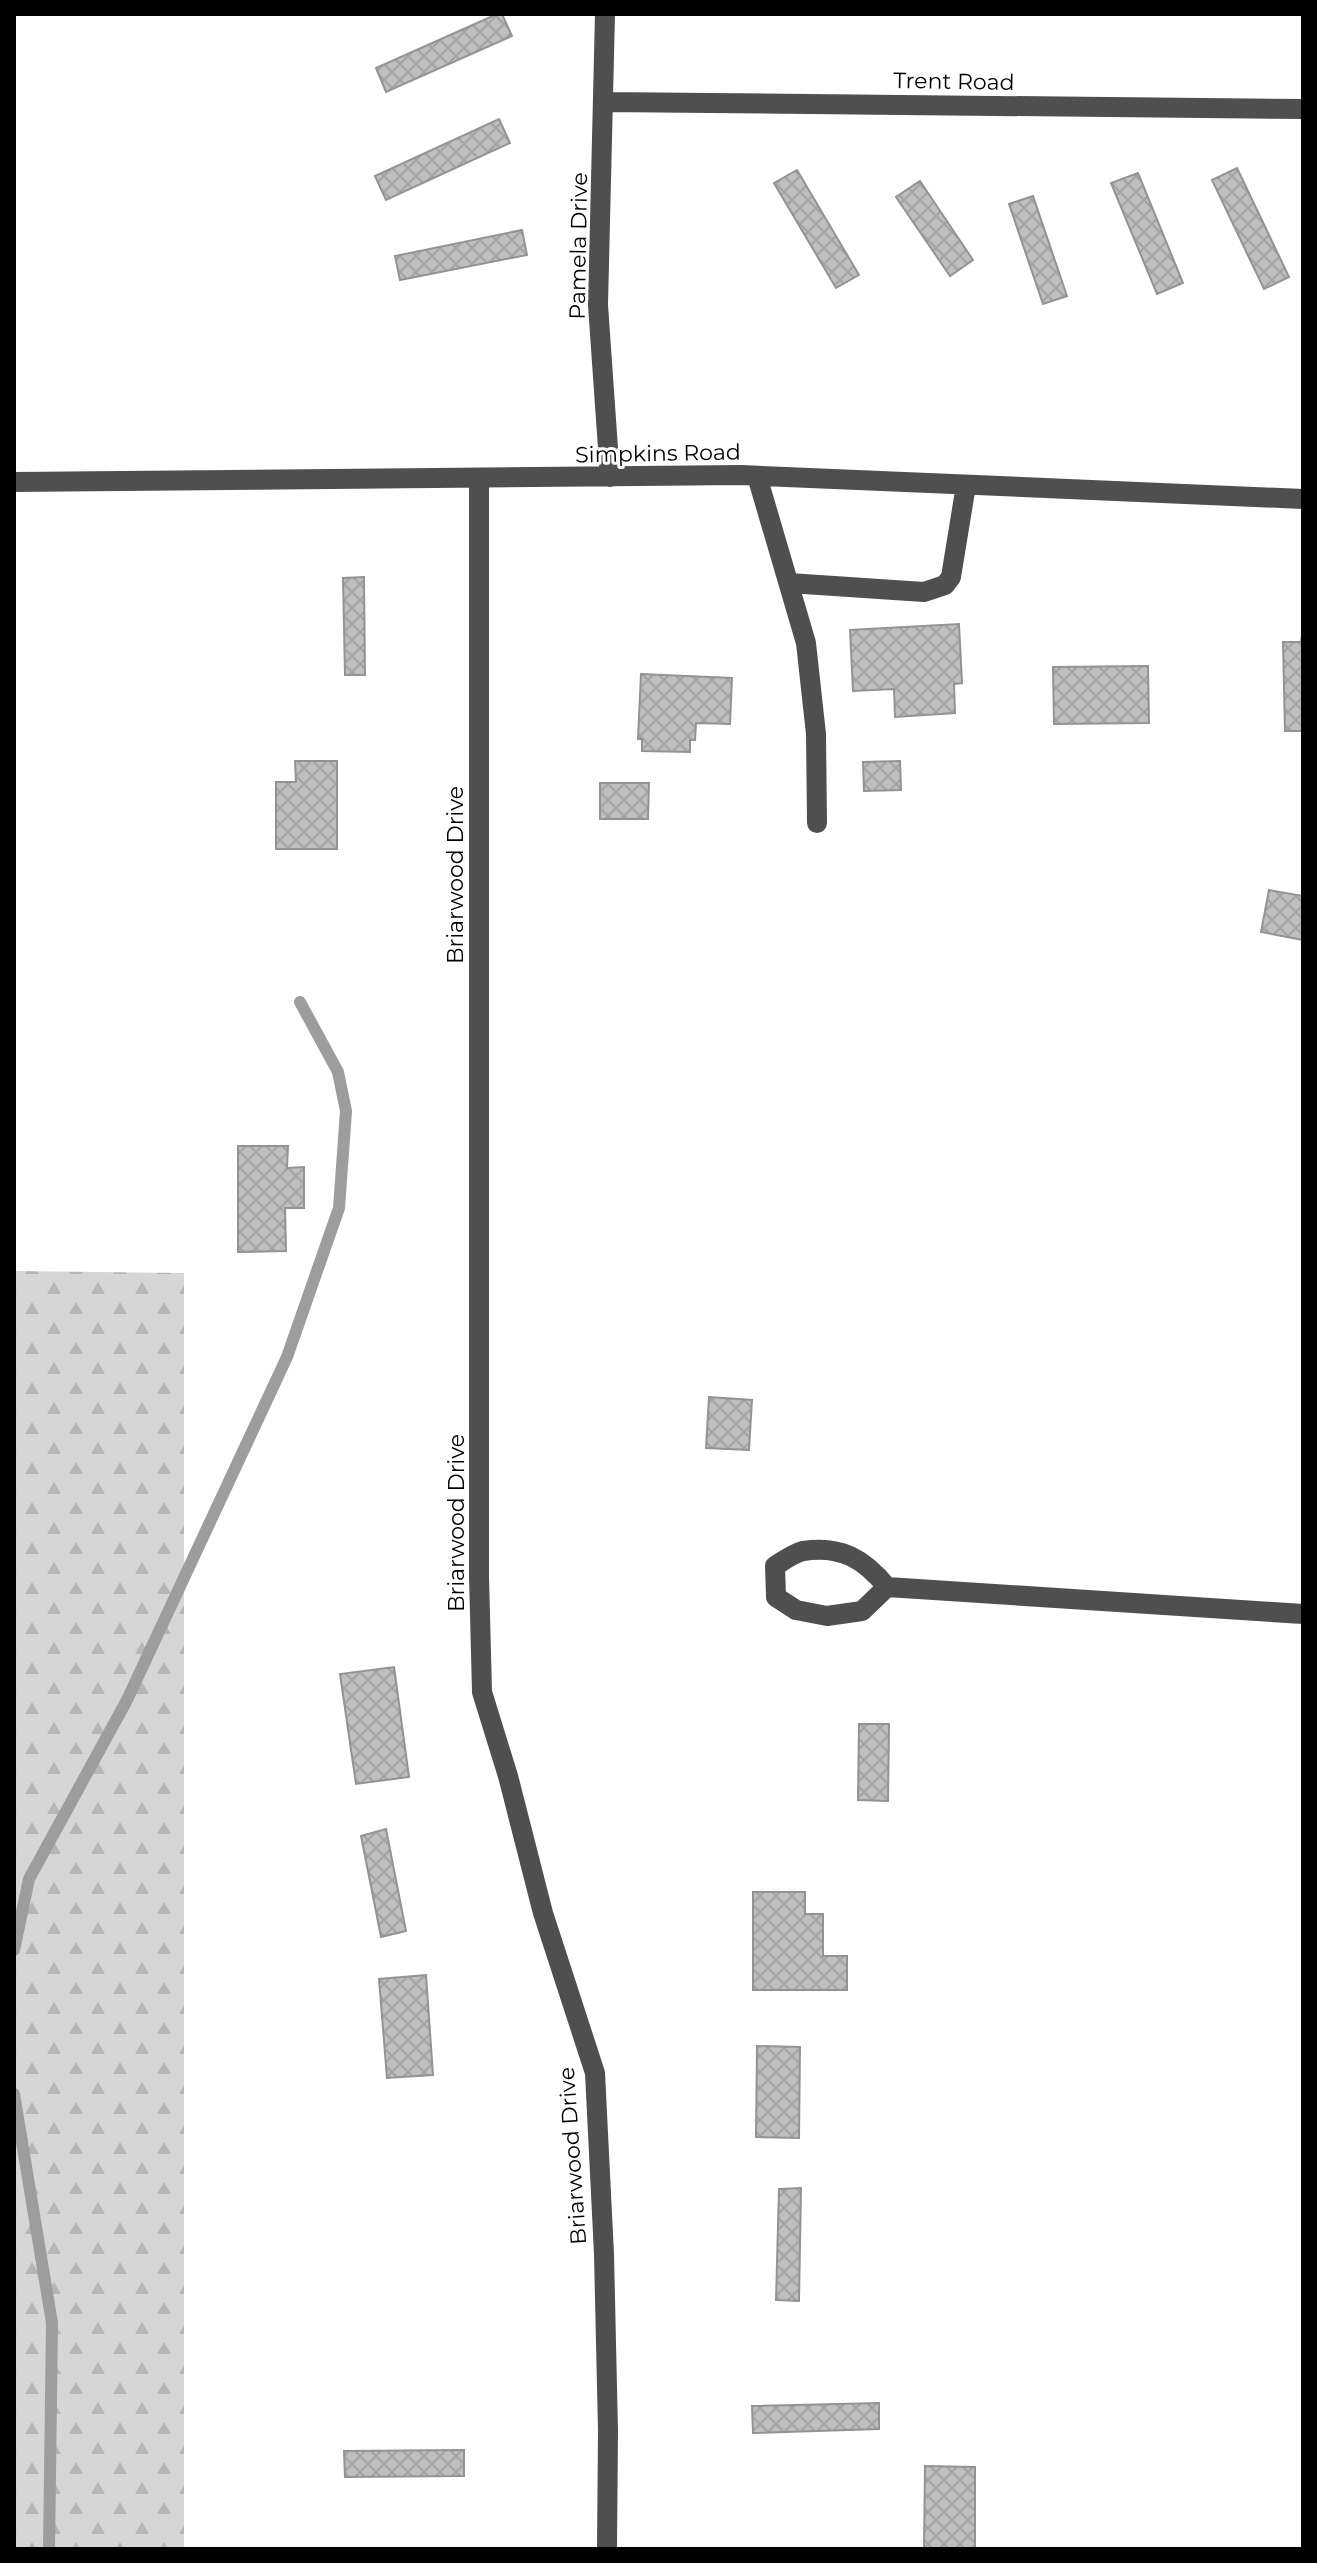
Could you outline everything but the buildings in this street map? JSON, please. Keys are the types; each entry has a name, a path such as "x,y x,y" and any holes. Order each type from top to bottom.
{"street":[{"name":"Pamela Drive","path":"605,14 598,305 610,477"},
{"name":"Trent Road","path":"605,102 1303,109"},
{"name":"Simpkins Road","path":"14,482 757,476 1303,499"},
{"path":"757,476 806,643 816,734 817,823"},
{"name":"Briarwood Drive","path":"479,479 479,1576 482,1692 508,1776 543,1913 595,2073 607,2387 607,2549"},
{"path":"789,583 924,592 945,585 951,577 966,485"},
{"path":"887,1587 862,1611 827,1616 796,1610 776,1597 775,1566 801,1551 840,1552 868,1565 887,1587 1303,1614"}],"green space":[{"path":"14,1271 184,1273 184,2549 14,2549"}],"waterway":[{"path":"14,1950 29,1879 127,1700 287,1357 339,1208 346,1111 338,1072 300,1002"},
{"path":"14,2094 52,2323 49,2549"}]}
